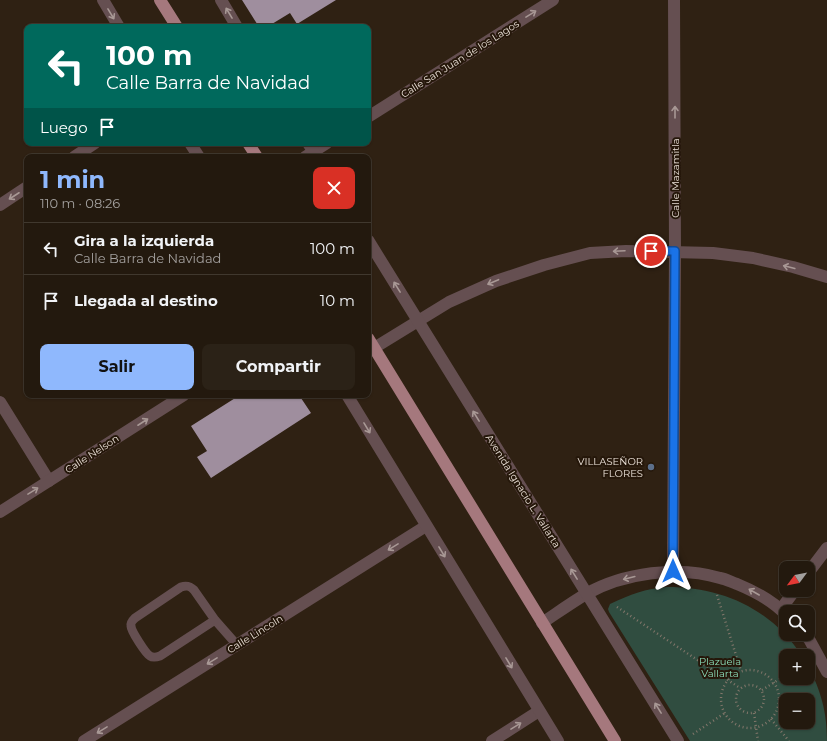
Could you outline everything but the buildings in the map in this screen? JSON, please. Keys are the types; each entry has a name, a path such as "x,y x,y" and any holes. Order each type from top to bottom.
{"main road":[{"path":"160,0 175,24"},
{"path":"371,343 615,741"}],"street":[{"path":"102,0 117,24"},
{"path":"221,0 235,24"},
{"name":"Calle San Juan de los Lagos","path":"371,115 553,0"},
{"name":"Calle Mazamitla","path":"673,571 675,251 674,0"},
{"path":"78,154 90,146"},
{"path":"311,152 322,146"},
{"path":"0,205 24,189"},
{"name":"Avenida Ignacio L. Vallarta","path":"371,245 678,741"},
{"path":"371,343 418,321 449,302 496,281 544,264 590,253 675,251 713,253 753,258 794,267 827,277"},
{"name":"Calle Nelson","path":"0,512 179,398"},
{"path":"349,398 558,741"},
{"path":"0,402 49,481"},
{"name":"Calle Lincoln","path":"84,741 426,526"},
{"path":"815,564 827,548"},
{"path":"542,623 587,594 623,580 645,574 673,571 719,577 752,590 779,609"},
{"path":"810,641 827,672"},
{"path":"492,741 539,711"}],"lane":[{"path":"215,620 155,658 147,653 132,631 131,626 135,618 186,586 194,590 215,620 237,645"}],"path":[{"path":"715,588 741,671"},
{"path":"613,605 740,688"},
{"path":"750,670 760,671 768,676 779,692 777,711 771,719 756,728 747,728 730,720 725,714 721,699 722,692 728,680 734,674 741,671 750,670"},
{"path":"762,690 779,680"},
{"path":"749,684 762,690 765,699 764,704 758,711 754,713 745,712 738,706 736,697 740,688 749,684"},
{"path":"754,713 758,741"},
{"path":"691,735 725,714"},
{"path":"771,719 789,741"}],"green space":[{"name":"Plazuela Vallarta","path":"667,587 707,591 726,596 744,604 776,625 779,628 779,641 791,641 797,649 779,649 779,685 815,685 815,680 820,693 826,720 827,741 690,741 608,609 610,604 638,592"}],"place":[{"name":"VILLASEÑOR FLORES","path":"651,467"}],"route":[{"path":"651,251 675,251 673,571"}]}
